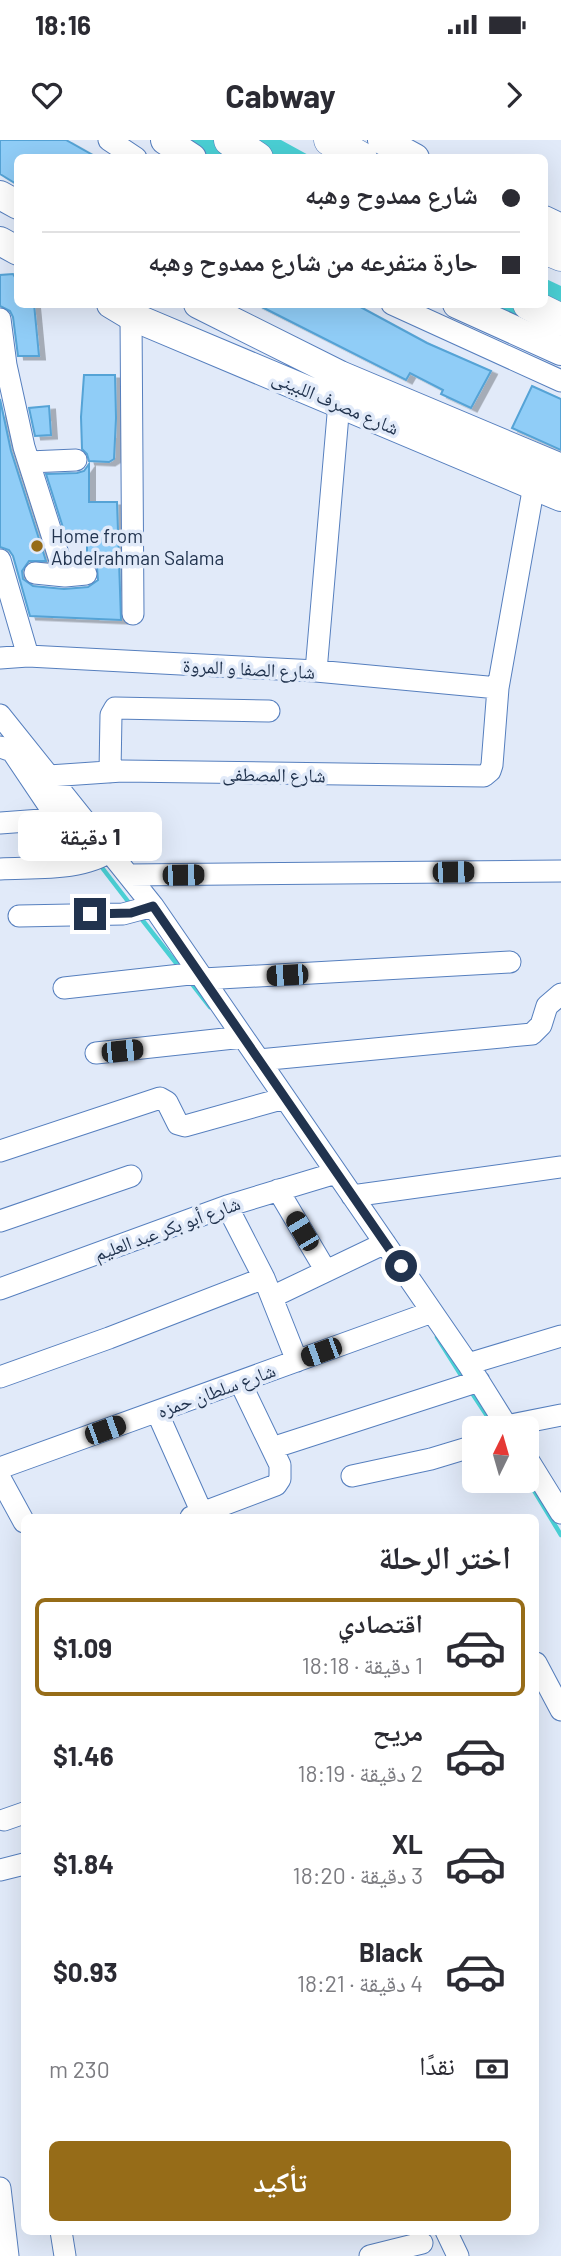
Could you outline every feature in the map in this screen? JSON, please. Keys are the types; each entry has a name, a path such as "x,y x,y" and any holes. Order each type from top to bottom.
{"highway":[{"path":"230,140 251,154"},
{"path":"330,140 354,154"},
{"path":"536,308 561,320"}],"main road":[{"path":"165,140 186,154"},
{"path":"382,140 408,154"},
{"name":"شارع مصرف اللبينى","path":"206,308 340,375 561,468"},
{"path":"466,308 561,351"},
{"name":"شارع مصرف اللبينى","path":"121,310 561,497"}],"street":[{"path":"108,140 130,154"},
{"path":"401,308 561,380"},
{"path":"121,310 133,614"},
{"path":"0,319 6,365 29,462 65,576"},
{"path":"316,671 339,403"},
{"path":"29,462 76,460"},
{"path":"498,688 534,485"},
{"path":"0,560 27,656"},
{"path":"35,573 65,576 86,574"},
{"name":"شارع الصفا و المروة","path":"0,659 27,656 316,671 498,688"},
{"name":"شارع المصطفى","path":"50,776 110,772 484,776 492,765 498,688"},
{"path":"110,772 111,715 115,708 269,711"},
{"path":"0,715 129,875 139,910 191,975 235,1038 259,1060 331,1175 352,1196 379,1246 425,1315 499,1416"},
{"path":"0,747 12,751 57,818"},
{"path":"0,823 82,816"},
{"path":"0,869 83,863 98,859 110,851"},
{"path":"129,875 561,871"},
{"path":"19,916 139,910"},
{"path":"64,988 191,975 510,962"},
{"path":"259,1060 532,1034 541,1025 547,1006 561,994"},
{"path":"96,1054 235,1038"},
{"path":"0,1152 160,1098 167,1102 176,1121 185,1126 285,1098"},
{"path":"352,1196 561,1167"},
{"name":"شارع أبو بكر عبد العليم","path":"0,1290 227,1206 331,1175"},
{"path":"0,1221 131,1176"},
{"path":"278,1191 327,1271"},
{"path":"227,1206 268,1287 297,1361"},
{"path":"0,1377 109,1338 327,1271 379,1246"},
{"name":"شارع سلطان حمزه","path":"0,1468 425,1315"},
{"path":"272,1448 470,1379 561,1336"},
{"path":"200,1514 276,1485 281,1472 240,1382"},
{"path":"158,1412 197,1514"},
{"path":"539,1420 561,1415"},
{"path":"352,1476 462,1449"},
{"path":"539,1475 558,1502"},
{"path":"0,1478 21,1516"},
{"path":"539,1669 561,1710"},
{"path":"0,1870 21,1865"},
{"path":"0,2190 9,2256"},
{"path":"62,2235 65,2256"},
{"path":"448,2235 458,2256"},
{"path":"370,2256 422,2244"}],"water":[{"path":"181,140 281,140 307,154 204,154"},
{"path":"548,280 561,286 561,348 474,308 548,308"}],"building":[{"path":"0,140 66,140 91,154 14,154 14,183 0,174"},
{"path":"0,275 14,276 14,308 34,308 39,356 18,356 13,317 10,311 0,306"},
{"path":"264,308 362,308 427,343 491,371 471,408 441,394 443,390 410,373 406,380"},
{"path":"84,375 115,375 114,459 109,462 89,461 82,449"},
{"path":"532,386 561,399 561,450 512,428"},
{"path":"0,399 11,451 46,561 29,561 22,571 23,579 33,586 64,589 88,587 98,580 97,567 87,561 87,536 66,537 46,474 77,473 84,471 89,464 89,502 117,502 121,620 30,616 13,556 9,550 0,547"},
{"path":"49,406 51,435 35,436 29,408"}],"waterway":[{"path":"100,865 130,904"},
{"path":"140,917 180,968"},
{"path":"189,980 210,1007"},
{"path":"437,1337 464,1380"},
{"path":"470,1390 487,1416"},
{"path":"536,1493 561,1535"}],"place":[{"name":"Home from Abdelrahman Salama","path":"37,546"}],"route":[{"path":"90,914 131,913 153,906 401,1266"}]}
